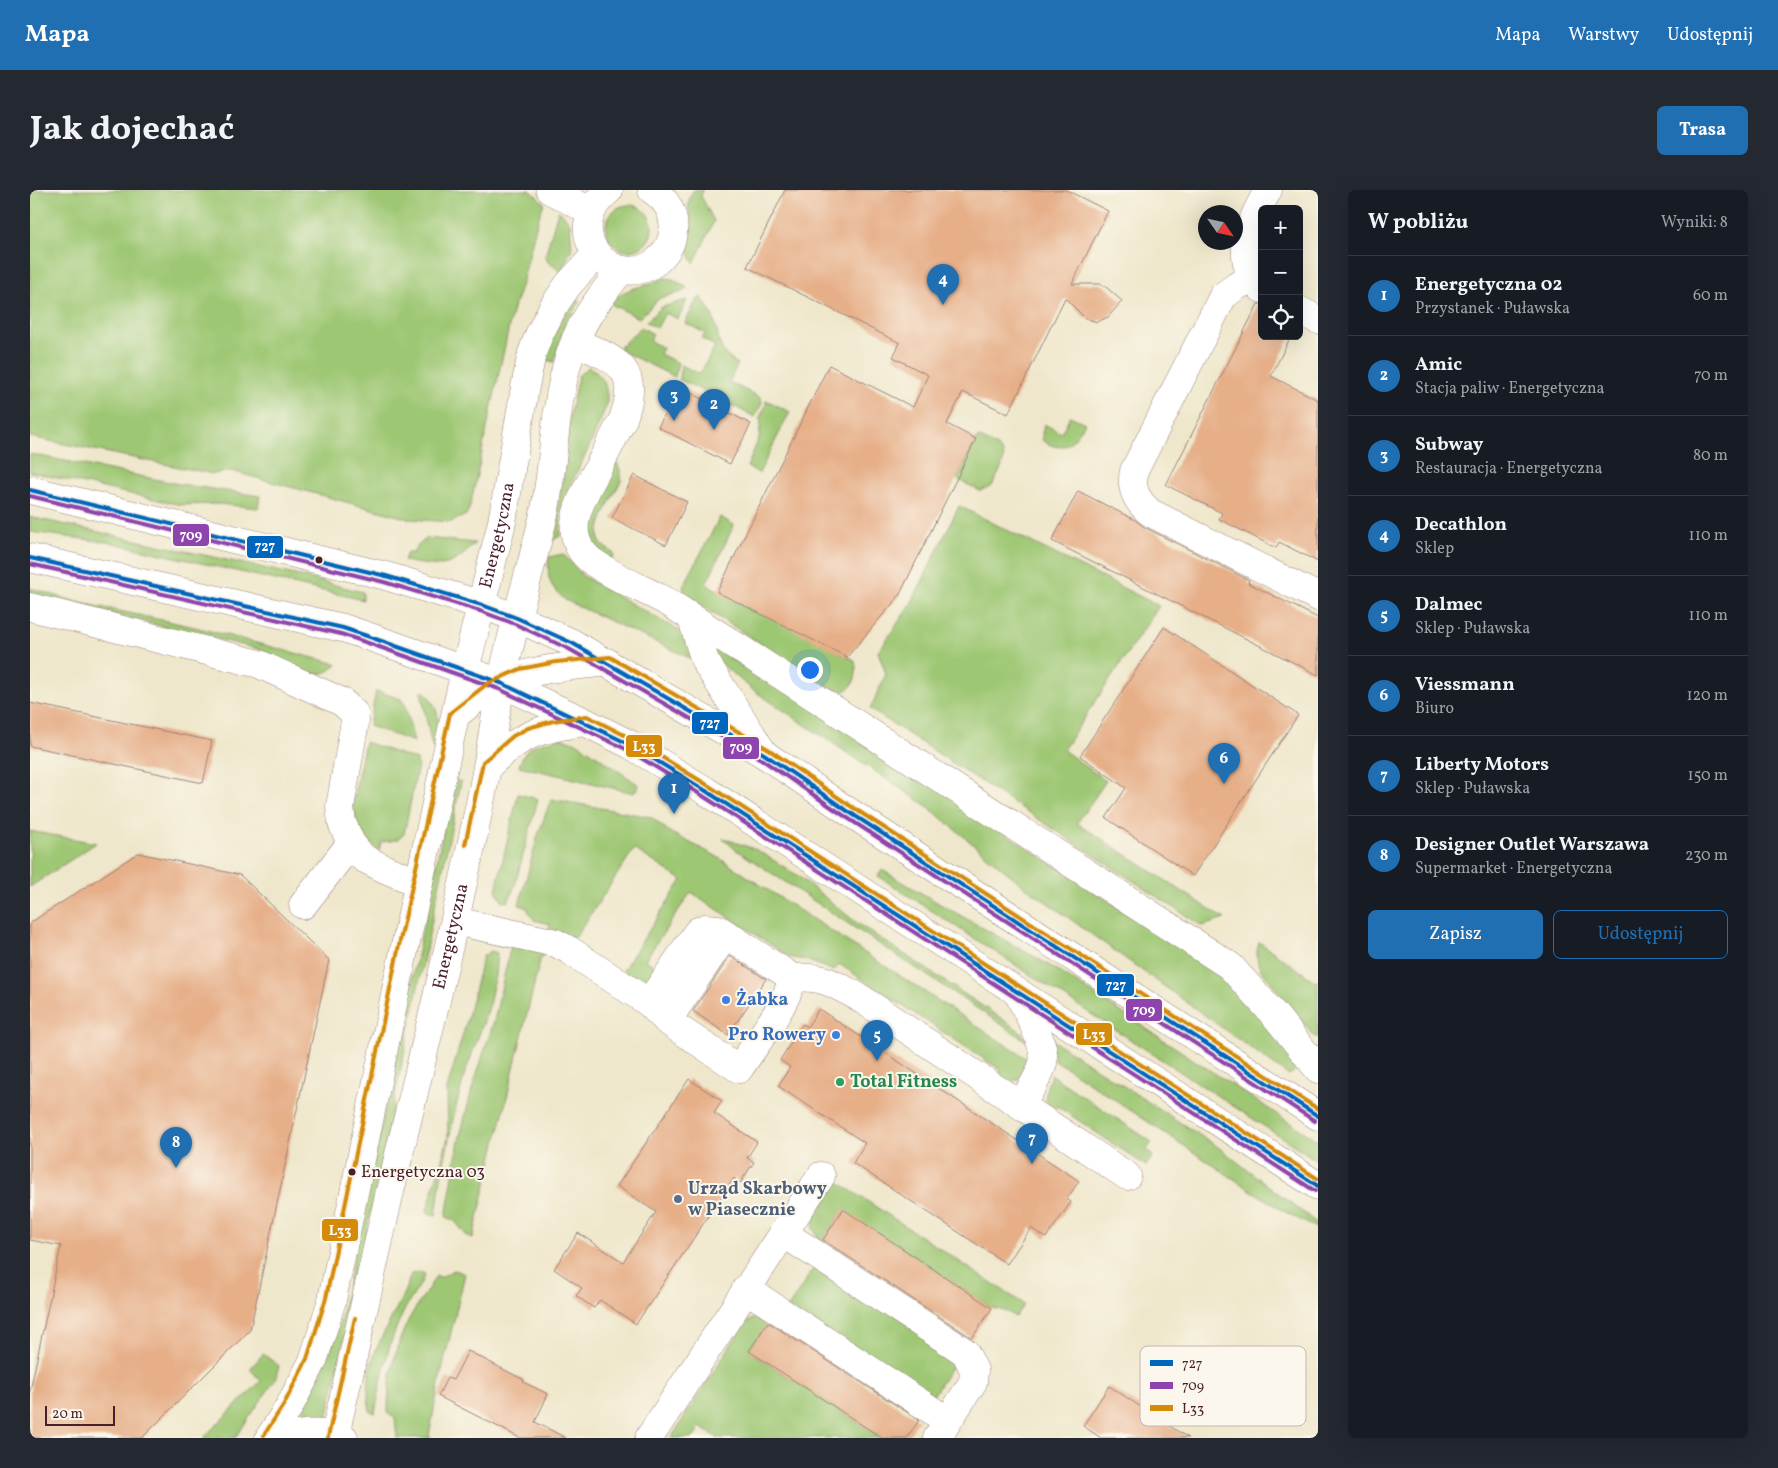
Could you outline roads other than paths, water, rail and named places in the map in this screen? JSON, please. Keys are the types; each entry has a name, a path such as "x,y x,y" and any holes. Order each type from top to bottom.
{"main road":[{"path":"550,190 590,211"},
{"path":"609,190 598,199 590,211 587,226 589,241 596,254 607,264 621,270 636,270 651,266 663,256 670,244 674,230 673,217 666,195"},
{"path":"1268,190 1246,238 1248,270 1257,284 1237,286 1223,296 1134,471 1132,479 1137,500 1151,513 1318,597"},
{"name":"Energetyczna","path":"269,1438 289,1407 313,1361 332,1300 465,670 502,522 532,353 553,307 568,285 596,254"},
{"name":"Energetyczna","path":"338,1437 383,1223 455,921 488,766 501,683 548,494 560,395 567,366 575,342 595,303 621,270"},
{"path":"1303,312 1318,320"},
{"path":"575,342 600,353 617,364 629,378 630,390 629,404 623,419 577,511 575,532 578,544 583,553 592,562 671,604 1228,964 1277,1018 1318,1069"},
{"path":"30,490 386,576 482,605 517,618 572,643 764,754 846,810 1318,1116"},
{"path":"30,558 343,628 501,683 585,722 631,745 678,774 1318,1186"},
{"path":"30,607 259,664 342,702 354,713 355,721 340,807 342,823 351,843 363,858 419,883"},
{"path":"692,619 697,640 710,669 764,754"},
{"path":"456,715 485,692 522,674 607,662"},
{"path":"488,766 516,741 530,734 555,726 585,722"},
{"path":"304,905 351,843"},
{"path":"455,921 556,943 569,950 739,1069 781,1005 793,978"},
{"path":"658,1012 726,934 793,978 807,976 821,978 860,998 1127,1176"},
{"path":"1018,993 1041,1044 1044,1061 1037,1080 1021,1105"},
{"path":"649,1438 821,1176"},
{"path":"746,1289 943,1429 973,1382 974,1370 965,1352 783,1232"},
{"path":"288,1438 313,1434 338,1437"}],"place":[{"name":"Decathlon","path":"943,305"},
{"name":"Subway","path":"674,421"},
{"name":"Amic","path":"714,430"},
{"name":"Viessmann","path":"1224,784"},
{"name":"Energetyczna 02","path":"674,814"},
{"name":"Żabka","path":"726,1000"},
{"name":"Pro Rowery","path":"836,1035"},
{"name":"Dalmec","path":"877,1061"},
{"name":"Total Fitness","path":"840,1082"},
{"name":"Liberty Motors","path":"1032,1164"},
{"name":"Designer Outlet Warszawa","path":"176,1168"},
{"name":"Energetyczna 03","path":"352,1172"},
{"name":"Urząd Skarbowy w Piasecznie","path":"678,1199"}]}
